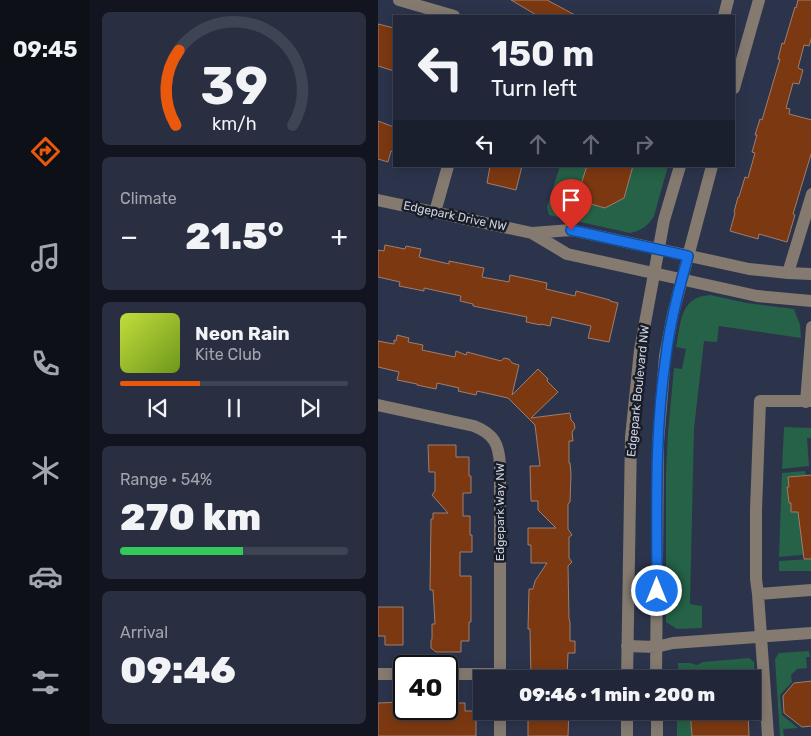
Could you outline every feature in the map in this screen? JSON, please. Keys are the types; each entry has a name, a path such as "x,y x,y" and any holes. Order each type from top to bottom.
{"street":[{"path":"399,0 451,15"},
{"path":"724,15 728,0"},
{"path":"735,85 760,0"},
{"path":"435,212 448,167"},
{"name":"Edgepark Boulevard NW","path":"627,670 631,437 640,350 664,220 680,167"},
{"name":"Edgepark Boulevard NW","path":"656,670 658,443 666,356 673,314 712,167"},
{"path":"788,273 812,194"},
{"name":"Edgepark Drive NW","path":"378,200 532,233 571,230 749,269 812,274"},
{"name":"Edgepark Drive NW","path":"532,233 567,254 757,296 812,301"},
{"path":"768,736 756,578 756,510 760,401 809,401 812,327"},
{"name":"Edgepark Way NW","path":"378,405 474,426 490,436 496,444 500,465 500,670"},
{"path":"758,594 812,590"},
{"path":"627,646 656,647 673,643 812,632"},
{"path":"378,674 393,674"},
{"path":"458,674 473,675"},
{"path":"500,720 500,736"},
{"path":"627,720 627,736"},
{"path":"656,720 656,736"}],"green space":[{"path":"560,167 668,167 654,216 650,222 638,231 630,233 549,215 547,207"},
{"path":"710,295 747,303 794,309 800,325 801,338 719,326 717,342 704,341 694,428 690,604 702,606 702,628 677,629 666,622 666,473 668,433 674,368 682,369 686,349 676,347 683,313 687,306 700,297"},
{"path":"784,427 811,428 811,438 807,438 809,466 782,469"},
{"path":"805,471 806,475 788,477 789,487 787,487 792,512 811,511 800,524 802,543 804,543 811,554 779,557 782,473"},
{"path":"811,559 811,571 779,571 779,561"},
{"path":"809,651 810,657 806,657 807,668 797,669 791,675 792,682 780,695 782,715 798,728 783,729 784,736 780,736 775,659 779,653"},
{"path":"749,658 754,662 755,670 678,670 678,663 697,665 703,662"},
{"path":"677,720 691,720 692,736 677,736"}],"building":[{"path":"511,0 547,0 575,15 536,15"},
{"path":"798,0 812,0 812,36 809,46 804,45 798,68 803,70 799,84 793,83 786,108 790,109 789,114 812,120 812,151 793,214 795,215 787,242 759,234 758,239 730,231 738,197 745,177 748,178 755,153 752,152 757,135 755,135 760,119 762,120 780,59 778,59 782,43 784,44"},
{"path":"378,24 393,28 393,71 378,66"},
{"path":"378,121 393,127 393,152 391,151 388,162 378,159"},
{"path":"490,167 522,167 516,190 487,183"},
{"path":"587,167 633,167 624,198 605,208 591,204 581,184"},
{"path":"385,245 405,249 406,246 421,249 419,257 449,264 449,261 484,268 482,277 509,282 510,275 547,283 546,289 575,296 576,291 618,303 609,342 588,338 591,326 552,317 550,326 526,322 527,317 473,306 473,304 460,301 461,296 424,288 424,291 399,286 400,282 378,277 378,250 384,251"},
{"path":"397,335 409,338 408,342 423,345 422,350 455,357 456,351 466,355 467,352 501,361 504,358 509,359 512,363 519,365 512,395 538,369 558,392 531,418 570,413 575,428 572,432 573,441 569,441 571,474 568,529 572,535 569,537 569,558 572,562 568,566 569,619 570,641 575,641 575,653 568,653 567,670 531,670 530,629 528,629 529,589 533,589 535,581 547,563 531,563 531,545 528,545 528,528 556,528 538,510 538,501 531,501 530,466 540,466 535,425 508,398 477,391 476,395 458,391 459,388 437,383 436,389 397,380 399,372 378,367 378,341 394,344 394,340 396,341"},
{"path":"428,445 456,445 456,457 469,457 471,493 463,493 463,516 470,516 472,552 460,552 460,576 471,576 471,622 469,622 469,641 461,641 461,652 436,652 431,648 432,624 435,624 433,590 430,590 431,519 433,519 433,513 448,513 432,495 435,491 435,472 429,472"},
{"path":"812,475 812,559 804,559 798,512 791,512 787,487 789,487 788,477"},
{"path":"378,607 403,607 403,645 385,645 385,636 378,636"},
{"path":"812,681 812,726 802,727 784,713 783,696 794,683"},
{"path":"393,702 393,720 458,720 458,703 465,703 465,711 473,711 473,720 476,720 476,736 378,736 378,703"},
{"path":"528,720 569,720 568,736 528,736"},
{"path":"691,720 748,720 749,736 692,736"}],"route":[{"path":"571,230 688,256 673,314 661,394 658,443 657,591"}]}
